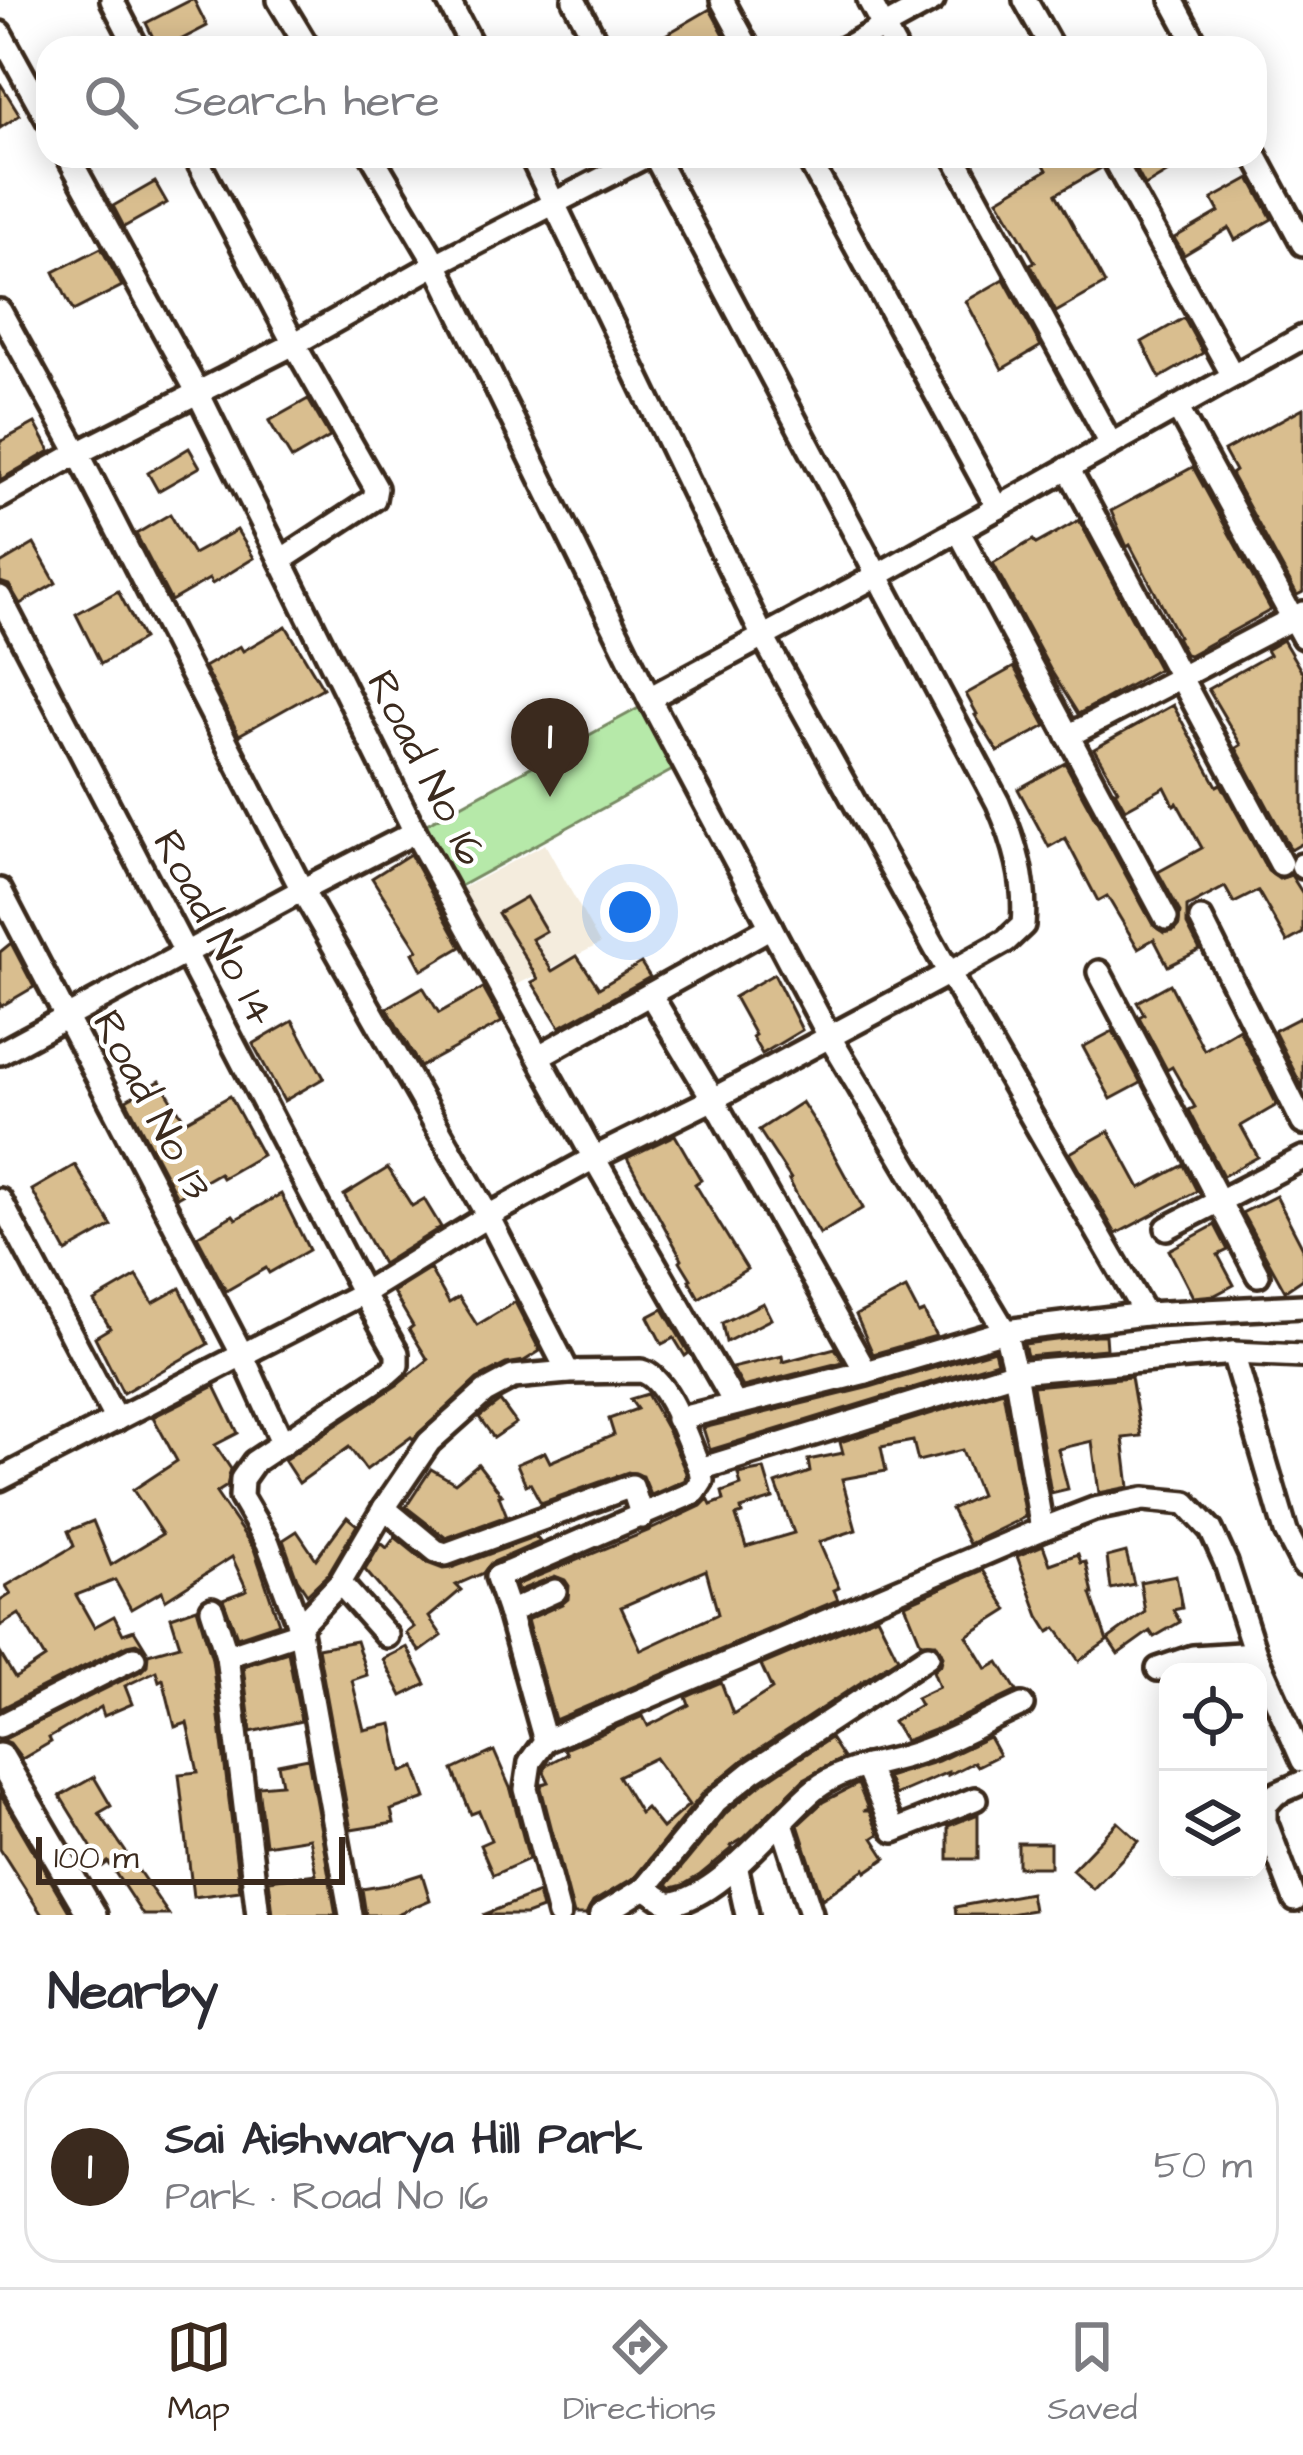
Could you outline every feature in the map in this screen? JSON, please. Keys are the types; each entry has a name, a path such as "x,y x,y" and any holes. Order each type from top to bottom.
{"street":[{"path":"112,0 131,36"},
{"path":"279,0 301,36"},
{"path":"448,0 467,36"},
{"path":"574,0 593,36"},
{"path":"722,0 742,36"},
{"path":"869,0 889,36"},
{"path":"867,36 933,0"},
{"path":"1025,0 1045,36"},
{"path":"1172,0 1192,36"},
{"path":"0,33 36,98"},
{"name":"Road No 16","path":"75,168 198,393 415,832 735,1404"},
{"path":"201,168 376,488 374,500 281,560"},
{"path":"379,168 436,263 649,698 771,927 1005,1331 1042,1529"},
{"path":"537,168 763,637 1145,1314"},
{"path":"0,497 295,344 436,263 626,168"},
{"path":"0,1453 6,1477 363,1293 594,1157 950,973 1023,926 1025,899 1014,842 998,802 658,168"},
{"path":"814,168 998,508"},
{"path":"961,168 1111,444"},
{"path":"1119,168 1233,376"},
{"path":"1262,168 1303,244"},
{"path":"0,311 302,890 488,1216 568,1372"},
{"path":"649,698 1301,343"},
{"path":"1068,736 1300,623 1177,407"},
{"path":"1068,468 1180,678 1295,866"},
{"path":"958,530 1166,918"},
{"name":"Road No 14","path":"0,597 398,1353 397,1364 388,1373 283,1444"},
{"path":"0,1054 415,832"},
{"name":"Road No 13","path":"0,890 242,1354 283,1444"},
{"path":"1201,919 1303,1124"},
{"path":"539,1055 771,927"},
{"path":"1099,972 1258,1275"},
{"path":"650,994 866,1372"},
{"path":"1167,1228 1303,1157"},
{"path":"0,1200 116,1420"},
{"path":"677,1419 1005,1331 1145,1314 1301,1314"},
{"path":"1233,1353 1295,1528 1303,1565"},
{"path":"700,1469 1015,1372 1233,1353 1303,1356"},
{"path":"227,1656 300,1629 340,1583 429,1442 485,1392 513,1377 568,1372 652,1374 700,1469 702,1481 695,1492 497,1577 545,1741"},
{"path":"283,1444 254,1462 242,1478 241,1496 268,1543 300,1629 351,1915"},
{"path":"384,1508 436,1552 446,1554 632,1486 642,1517"},
{"path":"559,1915 526,1789 530,1762 545,1741 1042,1529 1094,1509 1144,1498 1186,1503 1211,1530 1255,1653 1303,1761"},
{"path":"340,1583 386,1636"},
{"path":"509,1612 555,1591"},
{"path":"212,1609 227,1656 258,1915"},
{"path":"1158,1669 1192,1658 1255,1653"},
{"path":"601,1915 645,1888 716,1801 752,1772 928,1656"},
{"path":"0,1726 134,1658"},
{"path":"645,1888 669,1904 696,1897 815,1789 842,1772 919,1753 1022,1705"},
{"path":"0,1758 92,1915"},
{"path":"866,1766 894,1831 975,1798"},
{"path":"1292,1903 1265,1821 1265,1806 1276,1794 1303,1782"},
{"path":"782,1823 811,1913"},
{"path":"736,1865 747,1915"}],"shaded area":[{"path":"545,844 600,944 516,985 463,888"}],"green space":[{"path":"646,704 680,766 455,889 421,827"}],"building":[{"path":"194,0 207,26 188,36 152,36 146,23"},
{"path":"710,9 725,36 664,36"},
{"path":"0,83 20,115 0,128"},
{"path":"1101,168 1056,194 1105,284 1056,312 1030,264 1035,262 998,199 1047,170"},
{"path":"1135,168 1175,168 1145,186"},
{"path":"1250,178 1272,219 1235,240 1229,228 1184,255 1174,238 1219,212 1212,199"},
{"path":"155,182 167,203 124,227 113,206"},
{"path":"101,248 122,286 73,311 54,272"},
{"path":"1004,279 1041,346 1002,369 966,301"},
{"path":"1184,318 1203,353 1160,378 1142,342"},
{"path":"308,399 330,437 292,459 269,421"},
{"path":"1303,408 1303,592 1297,595 1231,474 1235,471 1224,451"},
{"path":"35,423 50,451 0,480 0,442"},
{"path":"189,448 200,467 158,491 148,473"},
{"path":"1193,467 1271,610 1189,655 1111,511"},
{"path":"170,514 193,554 237,530 254,558 212,584 209,579 171,601 136,534"},
{"path":"1079,520 1159,669 1078,714 993,563"},
{"path":"34,544 56,583 20,604 9,585 0,582 0,564"},
{"path":"118,591 143,639 101,664 76,614"},
{"path":"286,626 323,688 239,735 204,667"},
{"path":"1283,640 1303,674 1303,843 1291,850 1236,748 1241,745 1208,689 1269,655 1266,650"},
{"path":"1014,667 1046,726 998,752 966,694"},
{"path":"1173,705 1268,871 1279,879 1291,875 1303,894 1303,933 1287,942 1258,891 1234,903 1225,887 1187,907 1187,925 1200,950 1168,966 1154,939 1138,948 1107,896 1098,901 1065,838 1049,847 1018,789 1065,763 1153,925 1164,933 1174,931 1180,912 1158,872 1202,848 1165,787 1125,809 1094,749"},
{"path":"410,854 461,947 422,970 413,953 418,950 372,878"},
{"path":"526,897 546,931 532,939 552,971 577,956 599,988 641,963 650,977 560,1027 532,982 538,979 498,913"},
{"path":"11,943 34,987 0,1007 0,952"},
{"path":"774,974 802,1030 762,1054 734,997"},
{"path":"1170,984 1204,1050 1239,1029 1277,1105 1241,1126 1258,1157 1223,1176 1189,1110 1195,1107 1172,1067 1167,1070 1139,1017 1144,1014 1137,1002"},
{"path":"423,987 439,1013 483,988 502,1022 420,1067 387,1008"},
{"path":"1303,1016 1303,1089 1274,1031"},
{"path":"293,1021 324,1078 284,1101 253,1044"},
{"path":"1113,1031 1141,1083 1111,1099 1083,1047"},
{"path":"160,1081 185,1121 230,1096 262,1155 177,1197 126,1100"},
{"path":"802,1102 863,1208 820,1234 759,1130"},
{"path":"1109,1131 1140,1188 1184,1165 1197,1191 1116,1234 1070,1153"},
{"path":"675,1135 701,1180 695,1184 747,1269 699,1298 627,1158"},
{"path":"75,1165 112,1226 66,1252 32,1190"},
{"path":"388,1168 412,1206 424,1199 441,1227 382,1264 344,1195"},
{"path":"281,1194 309,1250 226,1291 197,1236"},
{"path":"1276,1196 1303,1248 1303,1279 1285,1291 1242,1213"},
{"path":"1215,1225 1228,1250 1218,1255 1234,1285 1215,1295 1193,1297 1169,1250"},
{"path":"430,1269 449,1303 459,1297 477,1325 515,1302 540,1351 477,1379 413,1439 366,1470 349,1447 299,1483 284,1460 428,1360 393,1292"},
{"path":"137,1276 153,1303 180,1288 208,1344 123,1393 95,1337 110,1328 94,1301"},
{"path":"906,1289 936,1336 873,1354 856,1315"},
{"path":"763,1303 771,1319 726,1342 722,1323"},
{"path":"663,1309 689,1353 685,1356 674,1338 662,1344 648,1317"},
{"path":"1105,1335 1106,1349 1027,1356 1024,1344"},
{"path":"835,1348 843,1362 743,1387 732,1368 782,1356 783,1362"},
{"path":"994,1350 997,1362 710,1450 703,1428 870,1387"},
{"path":"1131,1377 1141,1436 1123,1438 1129,1487 1099,1493 1092,1441 1058,1449 1068,1489 1051,1493 1033,1386"},
{"path":"215,1386 238,1433 215,1445 231,1469 227,1486 216,1493 254,1549 279,1623 237,1637 223,1599 247,1590 232,1557 165,1600 162,1591 131,1609 115,1580 76,1595 94,1627 114,1616 123,1634 134,1630 145,1648 127,1645 0,1709 0,1653 15,1678 45,1658 19,1614 0,1626 0,1601 11,1594 6,1586 74,1546 68,1531 93,1521 111,1565 162,1534 133,1490 177,1461 153,1417"},
{"path":"1003,1391 1025,1517 969,1544 951,1509 980,1495 962,1450 918,1461 913,1441 881,1447 886,1471 842,1479 856,1530 819,1542 839,1588 834,1590 838,1600 555,1720 527,1620 562,1604 568,1599 569,1586 555,1576 518,1591 516,1585 648,1531 708,1499 711,1505 724,1500 722,1492 741,1485 738,1474 764,1469 773,1499 741,1509 742,1514 736,1516 746,1547 794,1533 776,1484 810,1472 808,1460 843,1453 840,1442","holes":["706,1570 718,1614 641,1650 621,1607"]},
{"path":"647,1394 668,1431 685,1480 651,1495 643,1476 628,1472 541,1503 517,1464 545,1452 550,1462 614,1435 609,1419 637,1409 630,1399"},
{"path":"500,1401 516,1423 494,1438 479,1417"},
{"path":"478,1464 502,1495 507,1516 446,1538 406,1507 431,1469 455,1483"},
{"path":"347,1517 357,1525 328,1574 307,1594 283,1540 297,1531 316,1559"},
{"path":"395,1537 427,1563 443,1569 536,1537 540,1542 491,1563 483,1573 456,1585 461,1590 429,1617 442,1636 420,1652 406,1633 414,1627 365,1570 381,1543 387,1548"},
{"path":"1043,1545 1050,1564 1078,1554 1081,1563 1086,1562 1107,1641 1079,1661 1056,1628 1049,1632 1039,1616 1017,1556"},
{"path":"1126,1552 1134,1584 1111,1589 1107,1557"},
{"path":"983,1570 1008,1610 967,1636 987,1669 999,1662 1017,1691 905,1741 893,1721 920,1705 916,1698 939,1687 933,1671 943,1656 936,1643 921,1643 905,1604"},
{"path":"1176,1575 1182,1608 1173,1610 1180,1622 1154,1637 1150,1631 1118,1654 1108,1639 1145,1612 1140,1582"},
{"path":"197,1608 212,1659 240,1891 193,1897 179,1774 198,1772 187,1723 175,1727 163,1679 159,1681 156,1671 125,1686 132,1704 104,1716 101,1707 22,1759 2,1740 141,1671 148,1654 180,1645 171,1617"},
{"path":"877,1616 898,1658 743,1760 704,1792 635,1877 593,1902 586,1915 574,1915 541,1788 549,1782 546,1765 567,1754 564,1749 643,1716 648,1726 689,1705 686,1697 721,1682 733,1714 772,1689 761,1665","holes":["655,1758 689,1805 662,1828 646,1808 640,1813 618,1776"]},
{"path":"356,1641 367,1675 352,1680 364,1730 392,1724 402,1772 415,1767 426,1798 391,1810 394,1823 351,1830 318,1648"},
{"path":"407,1647 426,1684 402,1696 383,1659"},
{"path":"288,1652 301,1721 251,1732 243,1666"},
{"path":"989,1737 999,1755 895,1795 887,1777 938,1761"},
{"path":"830,1738 843,1758 804,1779 700,1875 683,1885 667,1885 727,1812"},
{"path":"494,1751 511,1790 529,1859 493,1875 480,1845 491,1840 479,1811 471,1814 453,1770"},
{"path":"308,1758 336,1915 273,1915 269,1880 316,1874 309,1838 265,1845 258,1786 282,1784 278,1764"},
{"path":"94,1777 111,1806 99,1813 169,1915 143,1915 108,1862 103,1866 60,1796"},
{"path":"858,1784 868,1809 863,1811 869,1811 879,1834 873,1838 886,1858 822,1899 798,1825 823,1802"},
{"path":"0,1794 71,1915 42,1915 0,1849"},
{"path":"978,1814 978,1859 948,1859 948,1826"},
{"path":"1118,1822 1139,1841 1093,1889 1072,1870"},
{"path":"1018,1843 1050,1843 1050,1867 1018,1867"},
{"path":"422,1874 430,1900 395,1915 366,1915 362,1889"},
{"path":"538,1893 542,1909 526,1915 483,1915"},
{"path":"1030,1893 1033,1910 956,1915 955,1907"}],"place":[{"name":"Sai Aishwarya Hill Park","path":"550,797"}]}
